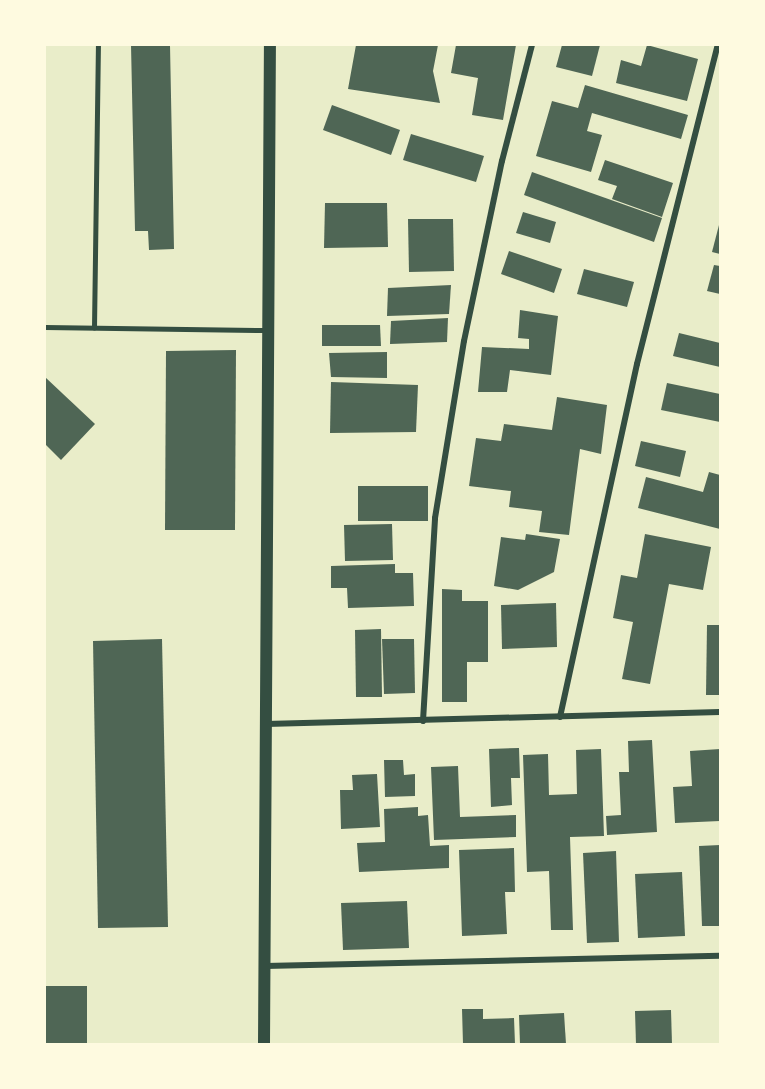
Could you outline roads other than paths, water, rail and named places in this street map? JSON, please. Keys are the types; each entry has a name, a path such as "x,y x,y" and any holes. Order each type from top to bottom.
{"main road":[{"path":"264,1044 270,45"}],"street":[{"path":"423,721 435,518 464,341 502,161 532,45"},
{"path":"560,717 637,364 718,45"},
{"path":"266,724 720,712"},
{"path":"264,966 720,956"}],"lane":[{"path":"94,328 98,45"},
{"path":"45,327 268,330"}]}
